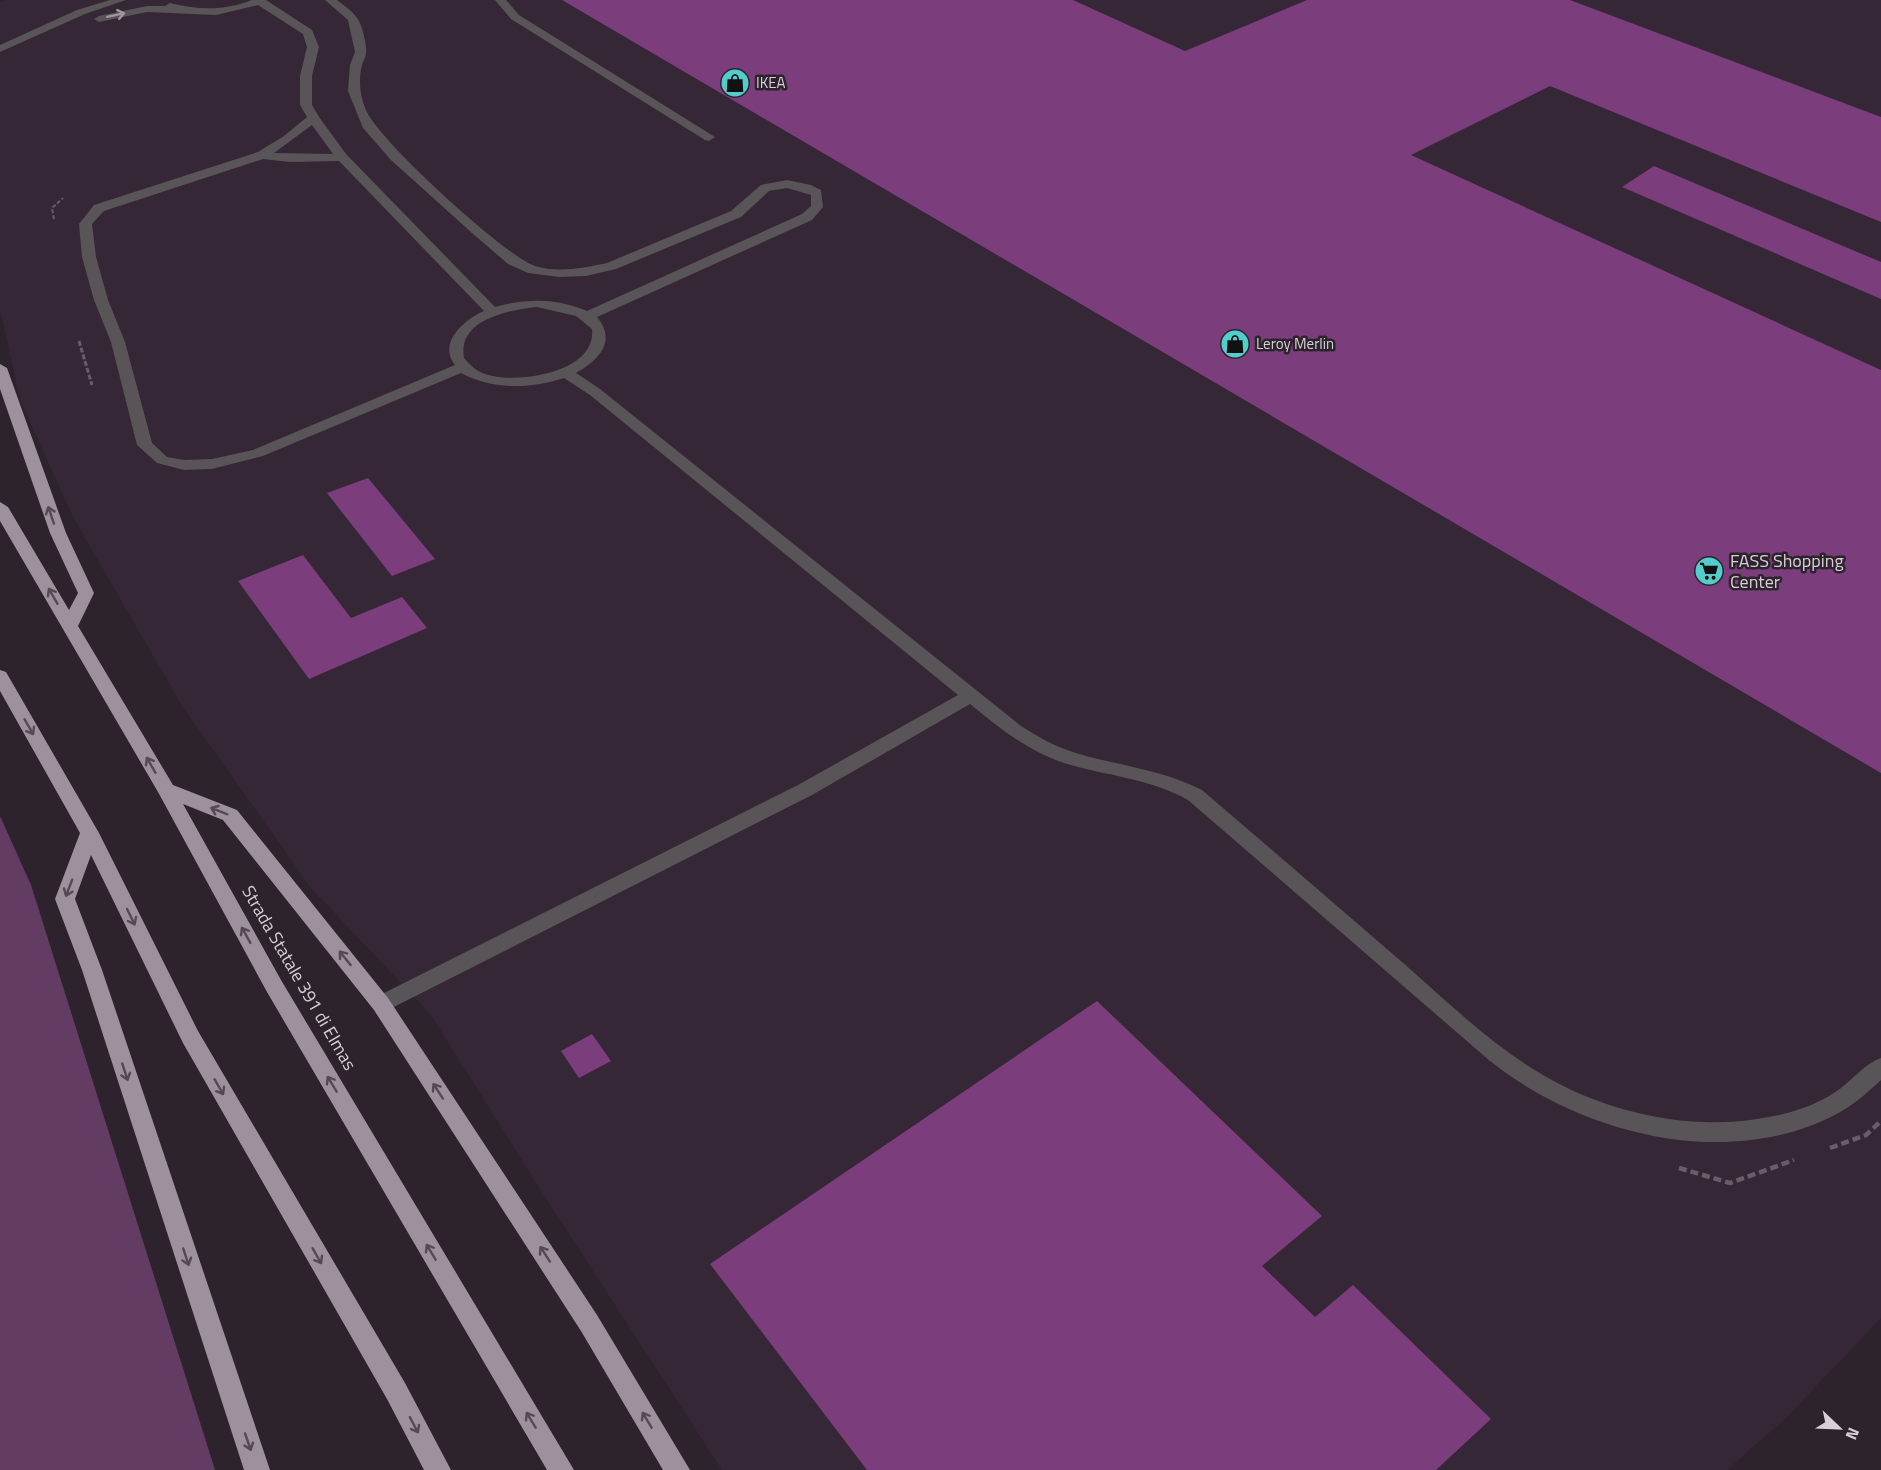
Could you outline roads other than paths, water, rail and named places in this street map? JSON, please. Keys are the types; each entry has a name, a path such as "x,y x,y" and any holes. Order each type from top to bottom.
{"highway":[{"path":"0,368 58,533 86,593 70,625"},
{"name":"Strada Statale 391 di Elmas","path":"0,507 166,790 280,997 561,1470"},
{"path":"0,676 90,833 190,1036 396,1391 438,1470"},
{"path":"166,790 230,815 381,1004 590,1323 677,1470"},
{"path":"90,833 65,899 92,970 257,1470"}],"lane":[{"path":"0,49 17,39 58,24 81,12 121,0"},
{"path":"164,0 169,6 181,10"},
{"path":"330,0 353,19 361,52 356,65 354,91 360,110 377,138 394,157 513,261 533,270 559,273 611,266 736,214 765,188 787,184 807,188 817,194 817,207 807,218 588,316"},
{"path":"500,0 515,17 709,137"},
{"path":"58,24 86,22 147,9 215,12 260,1 308,32 313,47 306,76 306,105 314,118 342,157 492,312"},
{"path":"314,118 262,156 99,208 85,224 89,257 101,300 118,342 145,445 162,460 184,465 224,462 258,453 465,366"},
{"path":"262,156 342,157"},
{"path":"537,303 559,305 578,310 588,316 599,330 599,343 591,356 576,368 565,372 532,381 507,382 485,378 458,359 456,346 462,333 474,322 492,312 537,303"},
{"path":"565,372 596,392 1015,731 1055,754 1082,762 1147,774 1173,782 1195,795 1480,1040 1544,1087 1576,1102 1618,1117 1666,1128 1713,1132 1755,1130 1793,1122 1827,1108 1856,1091 1881,1067"},
{"path":"381,1004 805,790 970,696"}],"place":[{"name":"IKEA","path":"735,83"},
{"name":"Leroy Merlin","path":"1235,344"},
{"name":"FASS Shopping Center","path":"1709,571"}]}
